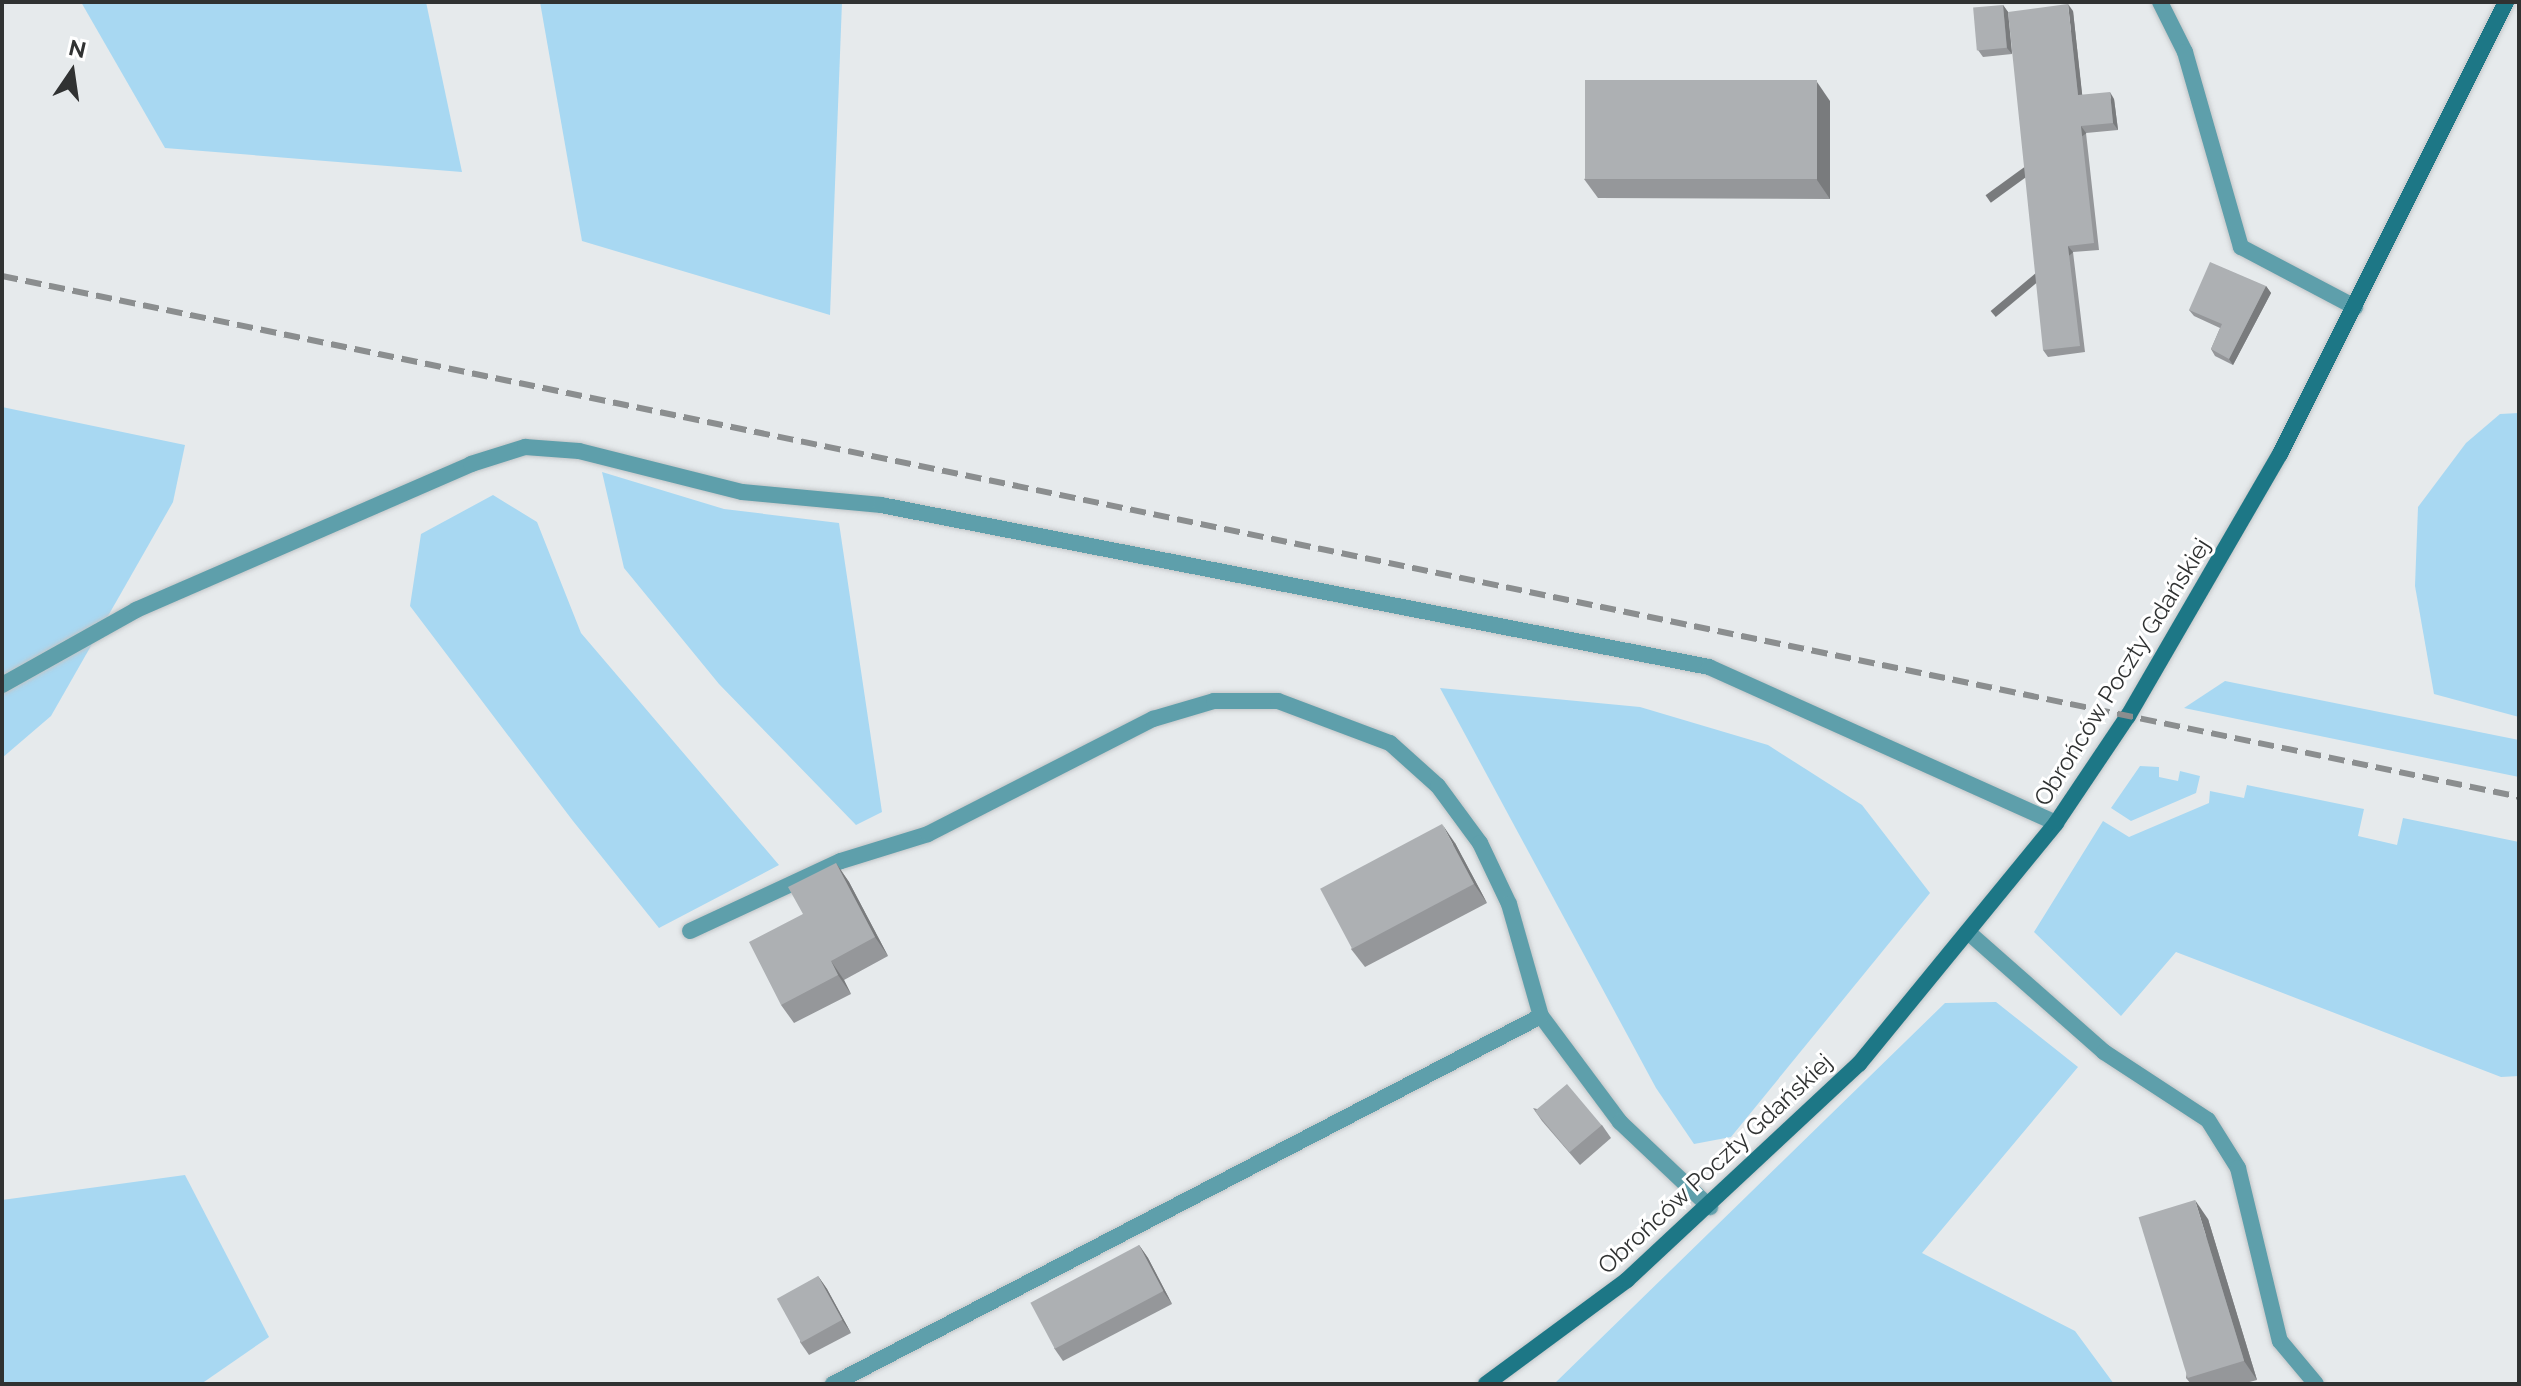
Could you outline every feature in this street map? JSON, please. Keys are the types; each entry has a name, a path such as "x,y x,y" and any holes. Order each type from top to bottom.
{"main road":[{"name":"Obrońców Poczty Gdańskiej","path":"1486,1384 1627,1280 1710,1207 1859,1064 2056,823 2229,548 2355,307 2506,2"}],"lane":[{"path":"2160,2 2185,52 2241,247 2355,307"},
{"path":"2,685 136,610 471,464 525,447 579,451 742,492 928,514 1709,667 2056,823"},
{"path":"690,931 841,861 928,834 1153,719 1214,701 1278,701 1390,743 1438,786 1480,843 1509,904 1541,1016 1620,1122 1710,1207"},
{"path":"1968,932 2104,1052 2208,1120 2238,1168 2280,1341 2316,1384"},
{"path":"833,1384 1541,1016"}],"shaded area":[{"path":"81,2 426,2 462,172 165,148"},
{"path":"540,2 842,2 830,315 582,241"},
{"path":"2,407 185,445 173,502 51,716 2,758"},
{"path":"2519,413 2519,717 2434,694 2415,586 2418,507 2466,443 2500,414"},
{"path":"602,472 724,509 839,523 882,812 856,825 719,684 624,568"},
{"path":"493,495 537,522 581,633 779,865 659,928 573,821 410,606 421,534"},
{"path":"2225,681 2519,740 2519,777 2184,708"},
{"path":"1440,688 1640,707 1768,745 1862,805 1930,893 1731,1137 1694,1144 1656,1088"},
{"path":"2140,766 2159,767 2159,777 2178,781 2180,771 2200,776 2196,793 2131,821 2111,808"},
{"path":"2247,785 2364,809 2358,836 2397,845 2403,818 2519,842 2519,1076 2501,1077 2176,952 2121,1016 2034,932 2103,821 2129,837 2209,803 2210,791 2244,798"},
{"path":"1996,1002 2078,1067 1922,1253 2075,1331 2114,1384 1554,1384 1945,1003"},
{"path":"185,1175 269,1337 201,1384 2,1384 2,1200"}],"building":[{"path":"2068,4 2078,95 2110,92 2113,123 2081,126 2094,243 2068,246 2080,346 2043,350 2008,12"},
{"path":"2003,5 2007,48 1977,50 1973,8"},
{"path":"1585,80 1817,80 1817,179 1585,179"},
{"path":"2210,262 2266,286 2229,359 2211,349 2222,324 2189,310"},
{"path":"1442,824 1474,884 1352,949 1320,889"},
{"path":"836,863 875,937 831,961 838,975 781,1005 749,942 803,914 788,887"},
{"path":"1567,1084 1602,1125 1570,1152 1535,1111"},
{"path":"2195,1200 2244,1361 2188,1378 2139,1217"},
{"path":"1139,1245 1163,1291 1055,1349 1030,1303"},
{"path":"818,1276 842,1320 801,1343 777,1299"}],"railway":[{"path":"2,276 2519,797"}]}
